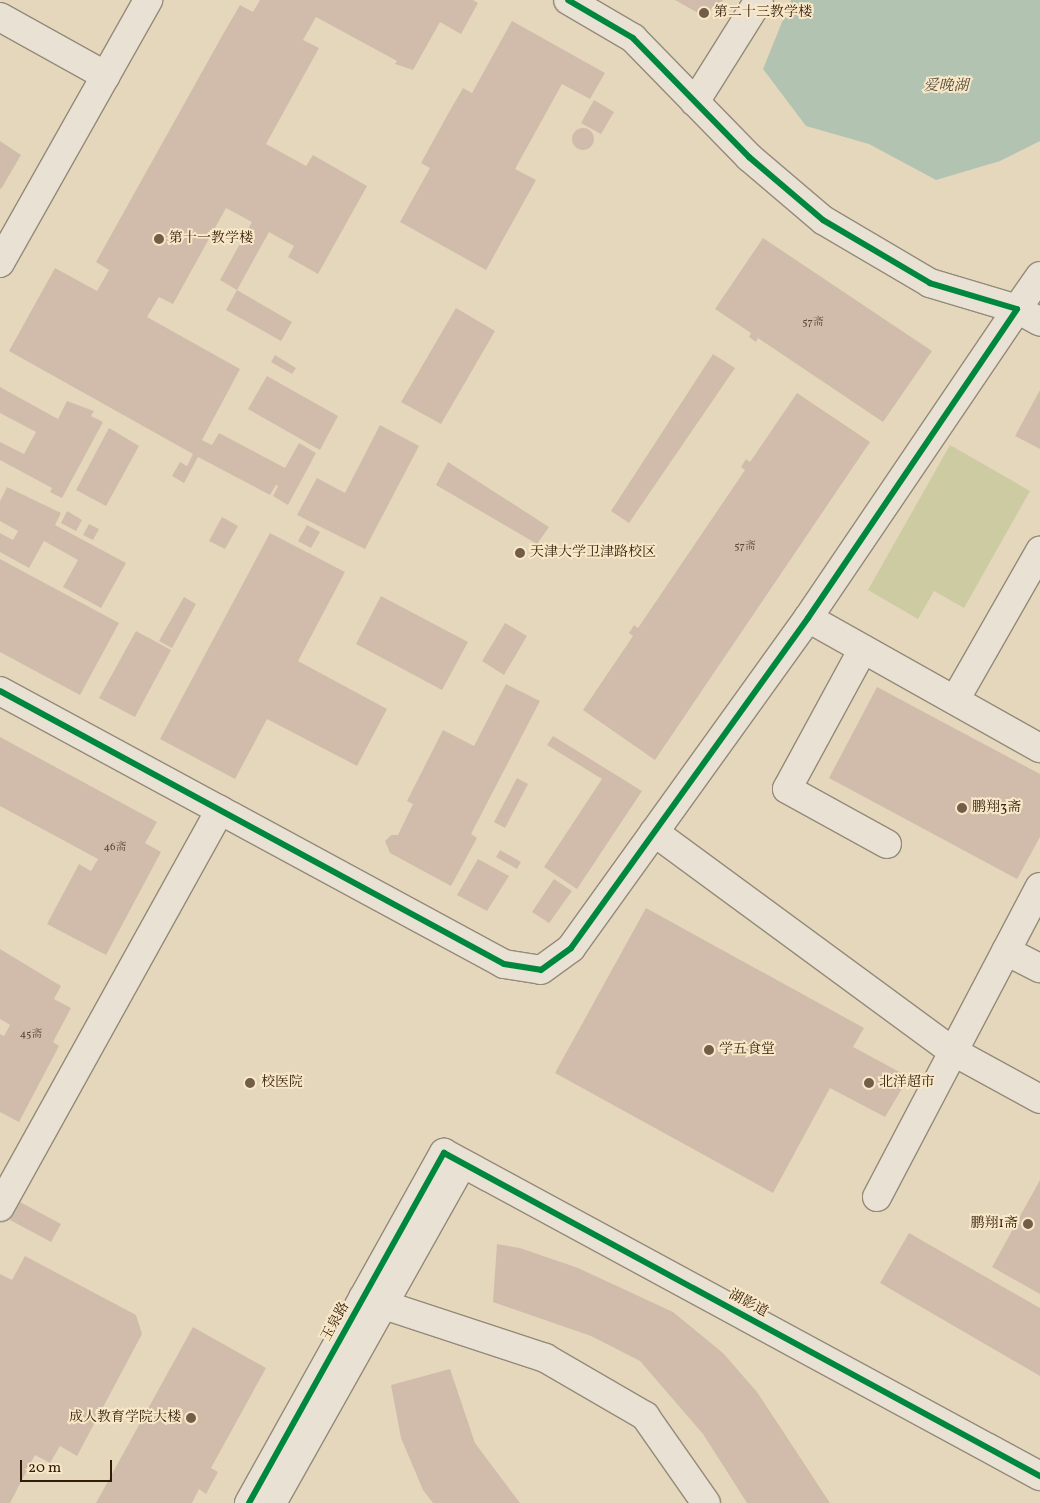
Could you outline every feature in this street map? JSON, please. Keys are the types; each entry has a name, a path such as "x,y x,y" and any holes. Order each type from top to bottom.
{"street":[{"path":"0,263 148,0"},
{"path":"568,0 633,38 749,157 823,220 930,283 1028,315"},
{"path":"696,102 759,0"},
{"path":"0,17 106,76"},
{"path":"0,691 504,964 541,970 572,948 1028,315 1040,276"},
{"path":"955,700 1040,551"},
{"path":"808,618 1040,748"},
{"path":"863,648 787,789 887,844"},
{"path":"0,1207 8,1172 220,810"},
{"path":"654,832 954,1052 1040,1099"},
{"path":"877,1198 1040,887"},
{"path":"1006,951 1040,968"},
{"name":"玉泉路","path":"249,1503 373,1301 453,1159"},
{"name":"湖影道","path":"453,1159 1040,1476"},
{"path":"373,1301 545,1358 645,1416 706,1503"},
{"name":"玉泉路","path":"272,1503 373,1301"}],"green space":[{"path":"950,445 1030,491 964,608 934,591 918,619 868,590"}],"water":[{"name":"爱晚湖","path":"791,0 1040,0 1040,141 1000,161 936,180 869,144 806,126 763,69"}],"building":[{"name":"第十一教学楼","path":"260,0 473,0 478,3 461,34 440,22 413,70 395,64 397,61 316,17 303,40 319,48 266,144 306,166 313,155 367,186 318,274 288,257 294,246 269,232 237,290 220,280 252,222 226,208 173,304 159,297 147,317 240,369 202,440 212,445 219,433 285,468 299,443 316,453 288,505 273,496 278,486 276,485 270,495 198,457 184,483 172,476 180,462 187,466 193,454 9,351 55,268 97,291 109,270 96,262 240,5 253,12"},
{"name":"第二十三教学楼","path":"675,0 723,0 718,9 713,6 707,18"},
{"path":"512,21 605,73 590,99 562,84 515,169 536,180 486,270 400,222 430,168 421,163 448,114 463,88 472,93"},
{"path":"594,100 614,112 601,134 581,123"},
{"path":"583,128 591,131 594,139 591,147 583,150 575,147 572,139 575,131"},
{"path":"0,141 21,155 1,189 0,188"},
{"path":"763,238 932,351 883,422 758,338 756,342 749,337 751,333 715,309"},
{"path":"237,290 292,322 281,341 226,310"},
{"path":"456,308 495,331 441,424 401,402"},
{"path":"713,354 735,368 629,523 611,511"},
{"path":"275,355 296,368 292,374 271,362"},
{"path":"267,376 338,416 320,450 248,409"},
{"path":"0,387 58,419 67,401 94,411 91,416 103,422 62,498 50,492 52,488 0,460 0,442 24,454 36,432 0,413"},
{"path":"1040,390 1040,449 1015,436"},
{"path":"797,393 870,442 655,760 583,710 633,636 629,633 634,625 638,628 745,470 741,467 746,459 750,462"},
{"path":"380,425 419,446 365,549 297,515 317,478 345,493"},
{"path":"109,428 139,446 106,506 76,490"},
{"path":"448,462 549,527 537,544 436,485"},
{"path":"7,487 61,513 55,525 126,563 101,608 63,587 78,560 44,541 29,568 0,552 0,533 13,540 18,531 0,521 0,501"},
{"path":"67,511 82,520 76,531 61,523"},
{"path":"222,517 238,526 225,549 209,541"},
{"path":"89,524 99,529 93,540 83,535"},
{"path":"307,525 320,532 311,548 298,541"},
{"path":"270,533 345,572 298,661 387,709 357,766 267,719 235,779 160,739"},
{"path":"0,559 119,623 80,695 0,652"},
{"path":"381,596 468,642 442,690 356,644"},
{"path":"184,597 196,604 172,648 159,641"},
{"path":"505,623 527,636 504,675 482,661"},
{"path":"136,631 171,650 135,717 99,698"},
{"path":"506,684 540,701 471,834 477,838 451,886 390,853 385,841 391,835 398,835 413,804 407,801 443,730 474,746"},
{"name":"鹏翔3斋","path":"877,687 1040,774 1040,837 1017,879 829,778"},
{"path":"553,736 642,791 577,889 544,867 602,779 547,745"},
{"path":"0,737 157,822 145,843 161,852 106,955 47,924 79,864 91,871 98,859 0,806"},
{"path":"517,778 528,784 505,828 494,822"},
{"path":"500,850 521,862 517,869 496,857"},
{"path":"478,859 509,876 487,911 457,895"},
{"path":"554,879 572,891 549,923 532,912"},
{"name":"学五食堂","path":"646,908 864,1028 853,1047 909,1077 885,1117 830,1088 773,1193 555,1073"},
{"path":"0,949 61,986 54,999 71,1008 53,1042 59,1046 19,1122 0,1112 0,1034 4,1036 10,1025 0,1019"},
{"name":"鹏翔1斋","path":"1040,1180 1040,1294 992,1267"},
{"path":"20,1202 61,1224 51,1242 10,1220"},
{"path":"909,1233 1040,1308 1040,1376 880,1283"},
{"path":"497,1244 520,1248 578,1268 673,1312 723,1353 757,1392 830,1503 747,1503 703,1434 640,1361 591,1336 493,1302"},
{"path":"25,1256 136,1315 142,1334 77,1456 60,1446 50,1463 35,1455 10,1503 0,1503 0,1274 12,1280"},
{"name":"成人教育学院大楼","path":"193,1327 266,1368 211,1468 218,1472 206,1494 199,1489 192,1503 96,1503"},
{"path":"450,1369 475,1443 520,1503 433,1503 423,1490 401,1438 391,1385"}],"cycle path":[{"path":"0,691 504,964 541,970 571,948 808,618 1017,309 930,283 823,220 749,157 633,38 568,0"},
{"path":"249,1503 444,1153 1040,1476"}],"place":[{"name":"第二十三教学楼","path":"704,13"},
{"name":"第十一教学楼","path":"159,239"},
{"name":"天津大学卫津路校区","path":"520,553"},
{"name":"鹏翔3斋","path":"962,808"},
{"name":"学五食堂","path":"709,1050"},
{"name":"校医院","path":"250,1083"},
{"name":"北洋超市","path":"869,1083"},
{"name":"鹏翔1斋","path":"1028,1224"},
{"name":"成人教育学院大楼","path":"191,1418"}]}
